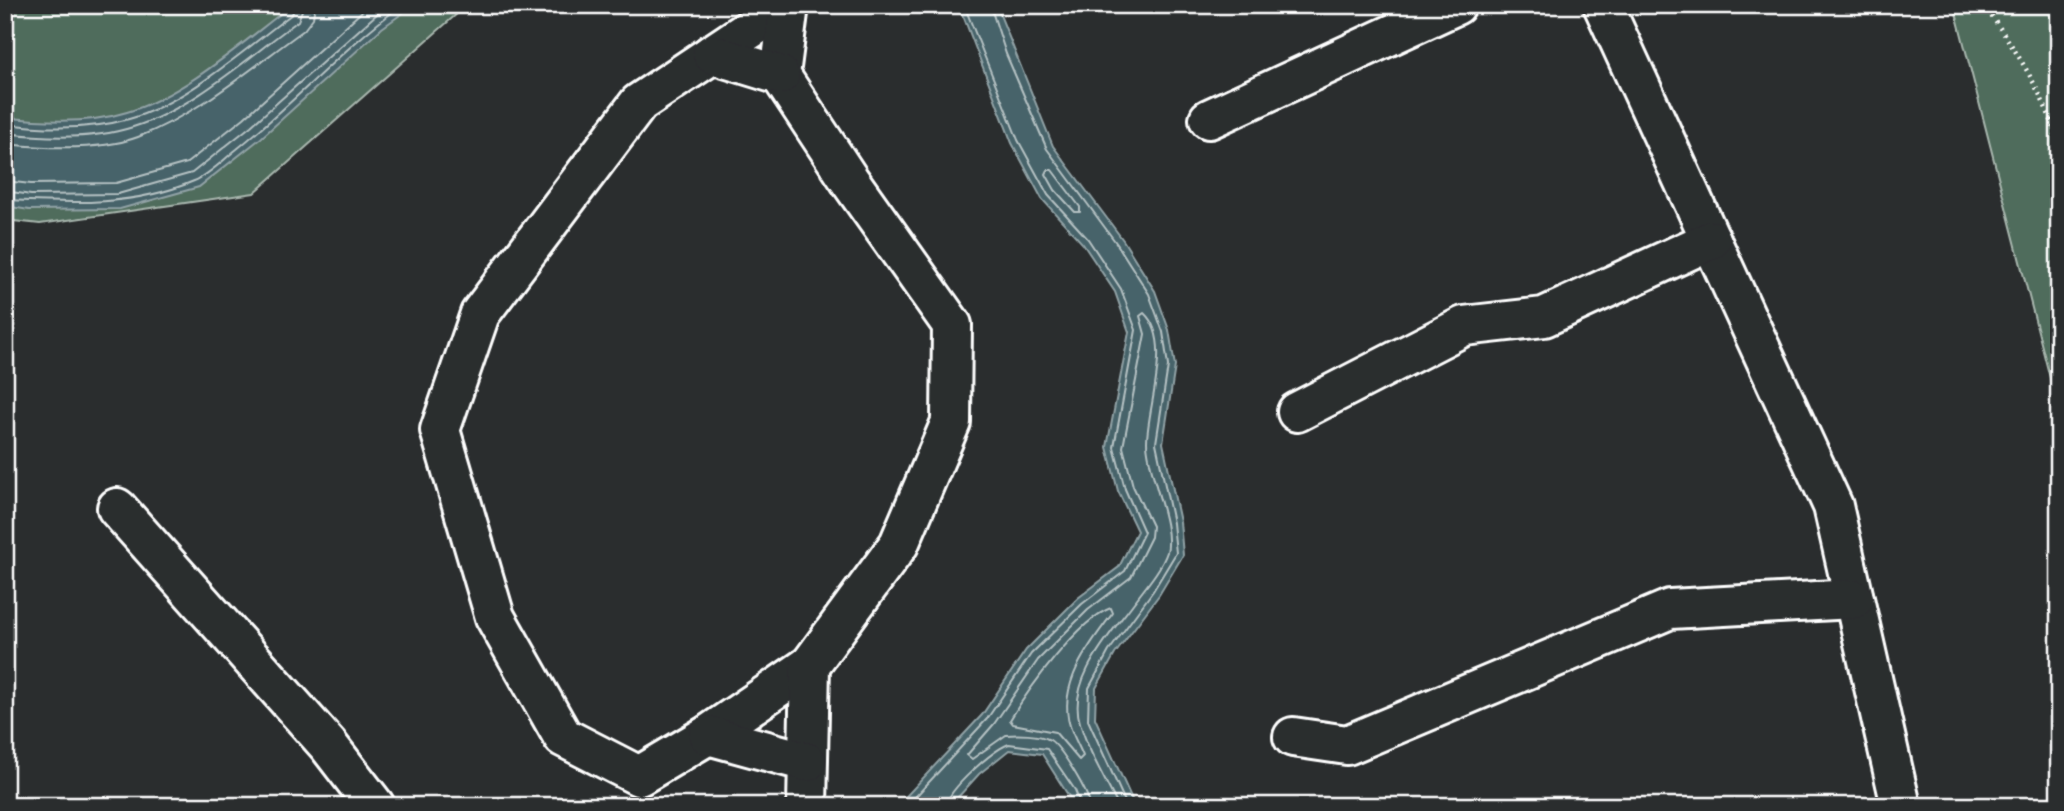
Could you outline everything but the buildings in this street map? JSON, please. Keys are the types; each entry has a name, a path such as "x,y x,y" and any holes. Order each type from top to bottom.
{"street":[{"path":"787,5 780,75 850,181 952,325 951,422 899,544 810,665 708,735 639,776 563,737 495,617 440,430 480,314 639,103 787,5"},
{"path":"1209,119 1456,5"},
{"path":"1603,5 1833,506 1901,806"},
{"path":"712,54 780,75"},
{"path":"1297,412 1464,326 1544,317 1711,240"},
{"path":"117,508 328,745 375,806"},
{"path":"1293,737 1347,745 1670,609 1854,598"},
{"path":"807,806 810,665"},
{"path":"708,735 807,762"}],"path":[{"path":"1983,5 2014,46 2049,113 2059,142"}],"green space":[{"path":"5,5 467,5 254,193 40,224 5,220"},
{"path":"1954,5 2059,5 2059,413"}],"water":[{"path":"292,5 414,5 382,28 261,138 199,187 120,209 29,210 5,206 5,117 51,121 97,119 149,104 213,66"},
{"path":"955,5 996,5 1053,146 1123,240 1155,291 1169,330 1175,366 1163,443 1180,522 1183,555 1159,595 1115,654 1096,688 1095,718 1135,806 1075,806 1042,754 1009,750 979,774 950,806 897,806 982,715 1026,650 1078,598 1119,567 1137,531 1118,491 1107,447 1129,332 1115,292 1083,244 1042,199 1012,143 964,18"}]}
